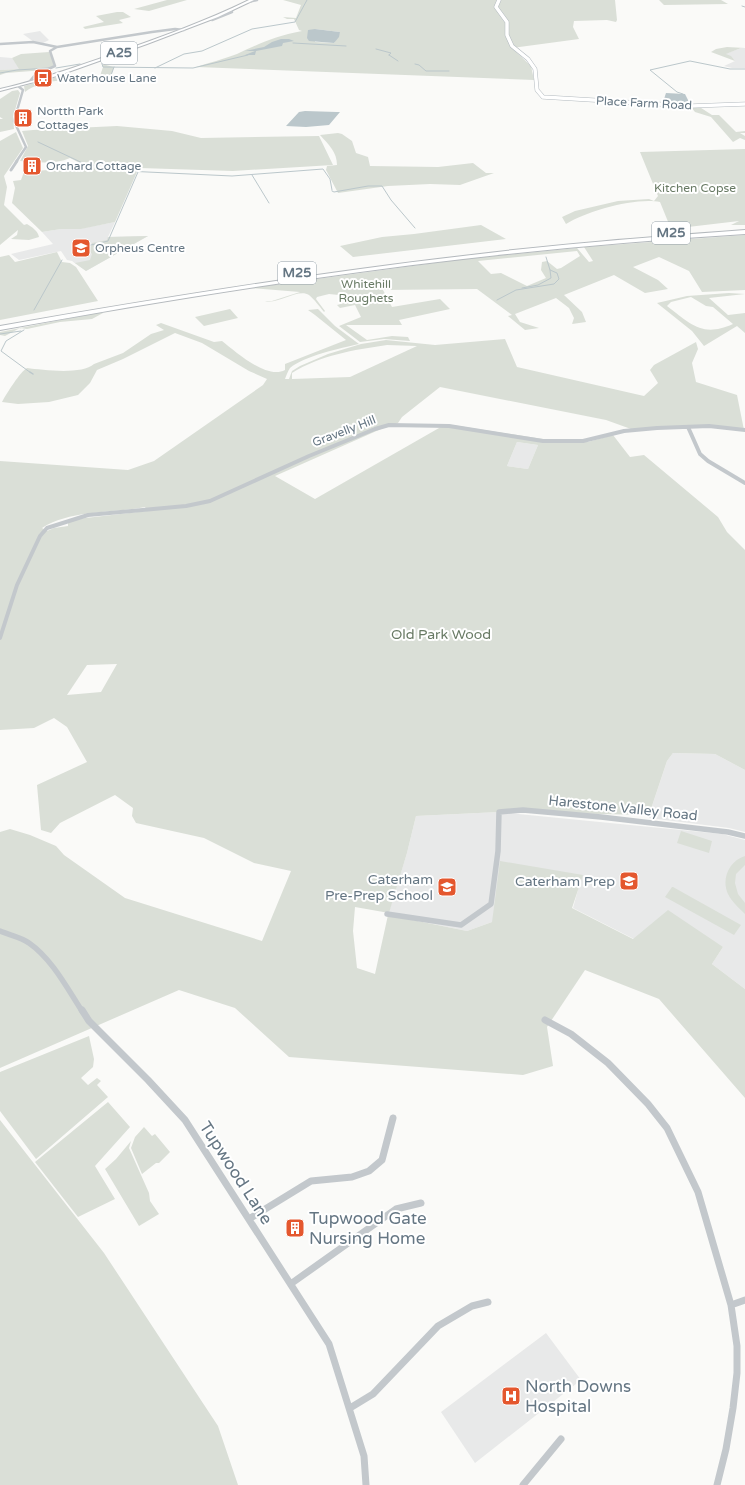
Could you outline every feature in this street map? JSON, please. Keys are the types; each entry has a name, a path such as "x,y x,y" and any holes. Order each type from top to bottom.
{"highway":[{"name":"M25","path":"0,324 199,288 378,262 524,245 745,228"},
{"name":"M25","path":"0,328 205,292 398,264 578,244 745,232"}],"main road":[{"name":"A25","path":"0,90 32,82 184,30 217,17 250,1"}],"street":[{"path":"250,1 252,2 257,0"},
{"name":"Place Farm Road","path":"499,0 496,7 507,22 507,35 513,47 528,59 535,68 538,90 543,97 692,106 745,104"},
{"path":"212,20 217,17"},
{"path":"0,44 33,42 57,47 152,32 175,29 184,30"},
{"path":"32,82 30,82 35,75 55,66 50,51 57,47"},
{"path":"11,170 26,147 14,121 22,90 18,86"},
{"name":"Gravelly Hill","path":"0,638 13,596 42,531 55,524 88,515 186,506 214,500 309,456 375,429 389,425 449,426 556,442 583,441 624,431 709,426 745,430"},
{"path":"688,427 700,454 708,461 745,483"},
{"name":"Harestone Valley Road","path":"387,914 461,925 492,904 498,851 499,812 523,810 620,819 728,832 745,836"},
{"name":"Tupwood Lane","path":"0,931 28,942 52,966 89,1021 148,1080 185,1120 292,1284 329,1344 364,1456 366,1485"},
{"path":"545,1020 571,1034 608,1063 648,1104 666,1128 698,1192 730,1305 737,1346 737,1372 733,1408 726,1449 717,1485"},
{"path":"249,1219 311,1180 352,1178 369,1172 382,1160 393,1118"},
{"path":"292,1284 396,1209 421,1202"},
{"path":"730,1305 745,1300"},
{"path":"350,1408 373,1394 438,1326 472,1306 488,1302"},
{"path":"523,1485 561,1439"}],"shaded area":[{"path":"315,29 340,32 339,37 334,43 309,41 307,38 308,30"},
{"path":"40,31 49,40 43,43 34,42 23,34"},
{"path":"281,39 289,39 294,41 283,43 282,46 256,51 255,55 245,55 255,51 245,51 264,47"},
{"path":"745,48 745,68 732,68 724,66 735,61 725,54"},
{"path":"0,57 12,58 20,69 0,70"},
{"path":"666,93 685,94 689,102 663,102"},
{"path":"299,112 340,112 329,125 306,127 286,126"},
{"name":"Orpheus Centre","path":"115,222 108,237 148,236 86,271 72,261 67,260 61,251 19,260 11,254 53,244 42,232 61,229 79,229"},
{"path":"517,442 538,445 528,469 507,466"},
{"path":"673,753 715,754 745,770 745,832 729,828 649,818 667,761"},
{"path":"499,812 722,834 745,840 745,989 712,964 723,947 634,939 573,908 582,875 492,922 467,931 388,915 407,853 416,816"},
{"name":"North Downs Hospital","path":"546,1333 581,1380 475,1463 441,1412"}],"green space":[{"path":"167,0 187,0 149,11 134,9"},
{"path":"283,0 615,0 617,20 616,22 607,20 574,21 573,27 579,39 512,48 531,66 534,80 196,67 227,58 261,43 302,31 299,30 294,19 287,19 283,17 296,18 301,5","holes":["315,29 340,32 334,43 315,42"]},
{"path":"659,0 721,0 728,4 664,5"},
{"path":"123,12 131,17 119,20 123,23 85,29 83,27 104,22 96,16"},
{"path":"727,47 745,48 741,48 726,54 731,56 735,61 711,52 716,49"},
{"path":"49,52 54,62 53,66 45,70 6,73 0,75 0,70 19,69 12,58 21,54"},
{"path":"102,64 114,67 110,78 49,82 32,87 25,92 24,86 52,78 100,76 103,67"},
{"path":"18,90 20,93 13,117 14,129 0,132 0,119 3,119 0,117 0,99 12,91"},
{"path":"698,106 712,115 719,115 736,132 745,131 745,133 740,133 745,136 745,140 740,138 733,142 711,117 695,112 691,107"},
{"path":"117,126 172,131 201,138 319,136 333,165 233,171 109,167 106,164 96,166 108,171 137,172 115,222 81,229 61,229 42,232 12,203 15,188 13,181 21,180 24,172 94,166 82,164 70,158 58,162 20,161 28,146 22,131"},
{"path":"16,132 23,148 4,176 7,187 4,205 24,225 27,224 34,229 39,237 29,240 11,239 17,235 18,230 0,245 0,141"},
{"path":"338,133 352,141 356,153 368,157 370,166 438,167 473,163 486,173 494,173 460,185 430,184 388,186 338,193 326,170 327,166 337,165 336,156 320,135"},
{"name":"Kitchen Copse","path":"745,149 745,225 731,225 739,221 671,229 660,202 650,201 625,203 612,206 586,214 566,224 562,217 575,211 618,201 649,199 654,201 658,196 640,152"},
{"path":"481,225 506,239 353,257 340,246 382,237"},
{"name":"Whitehill Roughets","path":"745,235 745,290 702,292 689,271 659,257 633,267 658,280 668,289 645,293 614,275 564,295 582,312 586,322 572,324 574,318 569,308 556,298 515,314 520,322 539,328 525,330 508,316 512,315 477,289 383,290 392,307 440,299 450,309 399,320 402,325 346,325 367,340 392,336 408,337 410,341 384,339 360,342 339,326 361,317 355,305 340,308 337,305 352,301 349,296 329,294 317,297 316,299 325,311 324,312 309,295 304,293 270,302 265,301 272,301 300,292 250,288 464,259 577,248 589,262 593,261 584,247","holes":["577,251 580,256 557,269 547,261 542,262 541,270 546,278 527,286 501,273 491,274 478,261"]},
{"path":"148,236 86,271 72,261 75,263 90,260 92,254 86,247 92,246 92,243 107,240 108,237"},
{"path":"57,252 62,262 70,263 76,267 98,301 0,320 0,257 9,255 15,262"},
{"path":"729,293 745,294 709,298 728,315 745,313 745,333 737,326 704,346 692,331 657,303 687,296","holes":["691,297 706,306 713,307 733,324 713,330 697,327 667,306 671,302"]},
{"path":"230,309 238,318 204,326 195,317"},
{"name":"Old Park Wood","path":"318,309 335,326 359,344 323,353 304,360 290,368 285,379 289,379 292,371 300,366 328,354 361,344 386,340 435,345 505,339 517,367 644,396 658,383 650,370 654,365 696,342 698,349 692,363 696,382 737,395 744,430 709,426 631,429 606,420 440,387 402,417 398,423 381,429 275,476 315,499 446,424 543,439 588,442 613,435 630,457 644,455 718,517 727,532 745,550 745,770 715,754 673,753 667,761 649,815 499,812 416,816 407,853 389,913 355,907 353,931 357,968 375,974 388,915 467,931 492,922 500,861 583,875 572,908 633,939 668,910 723,947 712,964 745,989 745,1098 659,999 585,970 547,1027 553,1066 523,1075 289,1057 235,1008 179,990 0,1068 0,832 10,829 30,835 56,846 64,855 125,898 262,941 291,871 254,863 204,838 136,823 132,816 133,808 115,795 60,823 51,833 41,830 37,785 87,762 67,727 54,718 34,728 0,730 0,461 128,470 154,461 263,385 267,379 249,371 202,343 175,333 123,359 97,370 90,383 78,395 49,402 18,404 2,402 17,378 27,368 62,371 81,370 123,353 151,334 164,330 156,325 161,323 214,342 222,341 243,358 261,368 278,372 285,370 285,364 346,340 308,310","holes":["387,345 417,346 350,377 292,379 292,373 303,367 350,351","517,442 538,445 528,469 507,466","145,507 147,511 68,520 68,526 54,528 47,531 42,528 53,522 78,515","117,664 101,692 67,695 87,665"]},
{"path":"96,313 103,313 92,319 60,322 27,329 20,328"},
{"path":"20,328 5,336 0,335 0,332"},
{"path":"681,831 712,841 709,853 677,843"},
{"path":"745,856 745,865 736,874 735,883 738,894 745,903 745,914 728,894 725,882 731,866 739,858"},
{"path":"672,887 741,925 734,935 665,897"},
{"path":"89,1036 94,1059 93,1067 81,1078 88,1085 97,1078 101,1081 97,1085 108,1097 36,1159 0,1111 0,1072"},
{"path":"108,1102 130,1127 95,1166 115,1199 78,1217 35,1162"},
{"path":"0,1120 104,1253 218,1426 238,1485 0,1485"},
{"path":"144,1127 152,1136 155,1134 170,1152 159,1163 156,1163 142,1174 131,1148 135,1137"},
{"path":"131,1141 129,1148 149,1193 150,1201 159,1214 139,1226 105,1169 116,1159"}],"waterway":[{"path":"156,68 184,54 202,51 252,29 295,22 307,0"},
{"path":"293,43 346,46"},
{"path":"376,49 391,53 389,55 398,61"},
{"path":"156,68 193,68 248,55"},
{"path":"683,94 677,92 650,70 690,61 730,69 745,69"},
{"path":"56,68 80,64"},
{"path":"102,64 103,67 114,67"},
{"path":"415,64 419,65 426,71 449,71"},
{"path":"110,78 114,67"},
{"path":"114,67 156,68"},
{"path":"0,73 17,70 49,68"},
{"path":"667,106 677,107"},
{"path":"38,142 89,166 93,165 105,170 232,176 323,169 330,179 332,190"},
{"path":"87,246 108,241 138,172"},
{"path":"252,175 269,203"},
{"path":"332,191 334,192 368,186 382,186 391,200 415,228"},
{"path":"546,257 550,270"},
{"path":"34,310 62,260"},
{"path":"497,300 516,290 554,284 559,279 557,273 550,270"},
{"path":"522,288 538,285 551,278 550,270"},
{"path":"24,330 6,341 1,351 31,373"},
{"path":"0,334 21,331"}],"place":[{"name":"Waterhouse Lane","path":"43,78"},
{"name":"Nortth Park Cottages","path":"23,118"},
{"name":"Orchard Cottage","path":"32,166"},
{"name":"Orpheus Centre","path":"81,248"},
{"name":"Caterham Prep","path":"629,881"},
{"name":"Caterham Pre-Prep School","path":"447,887"},
{"name":"Tupwood Gate Nursing Home","path":"295,1228"},
{"name":"North Downs Hospital","path":"511,1396"}]}
